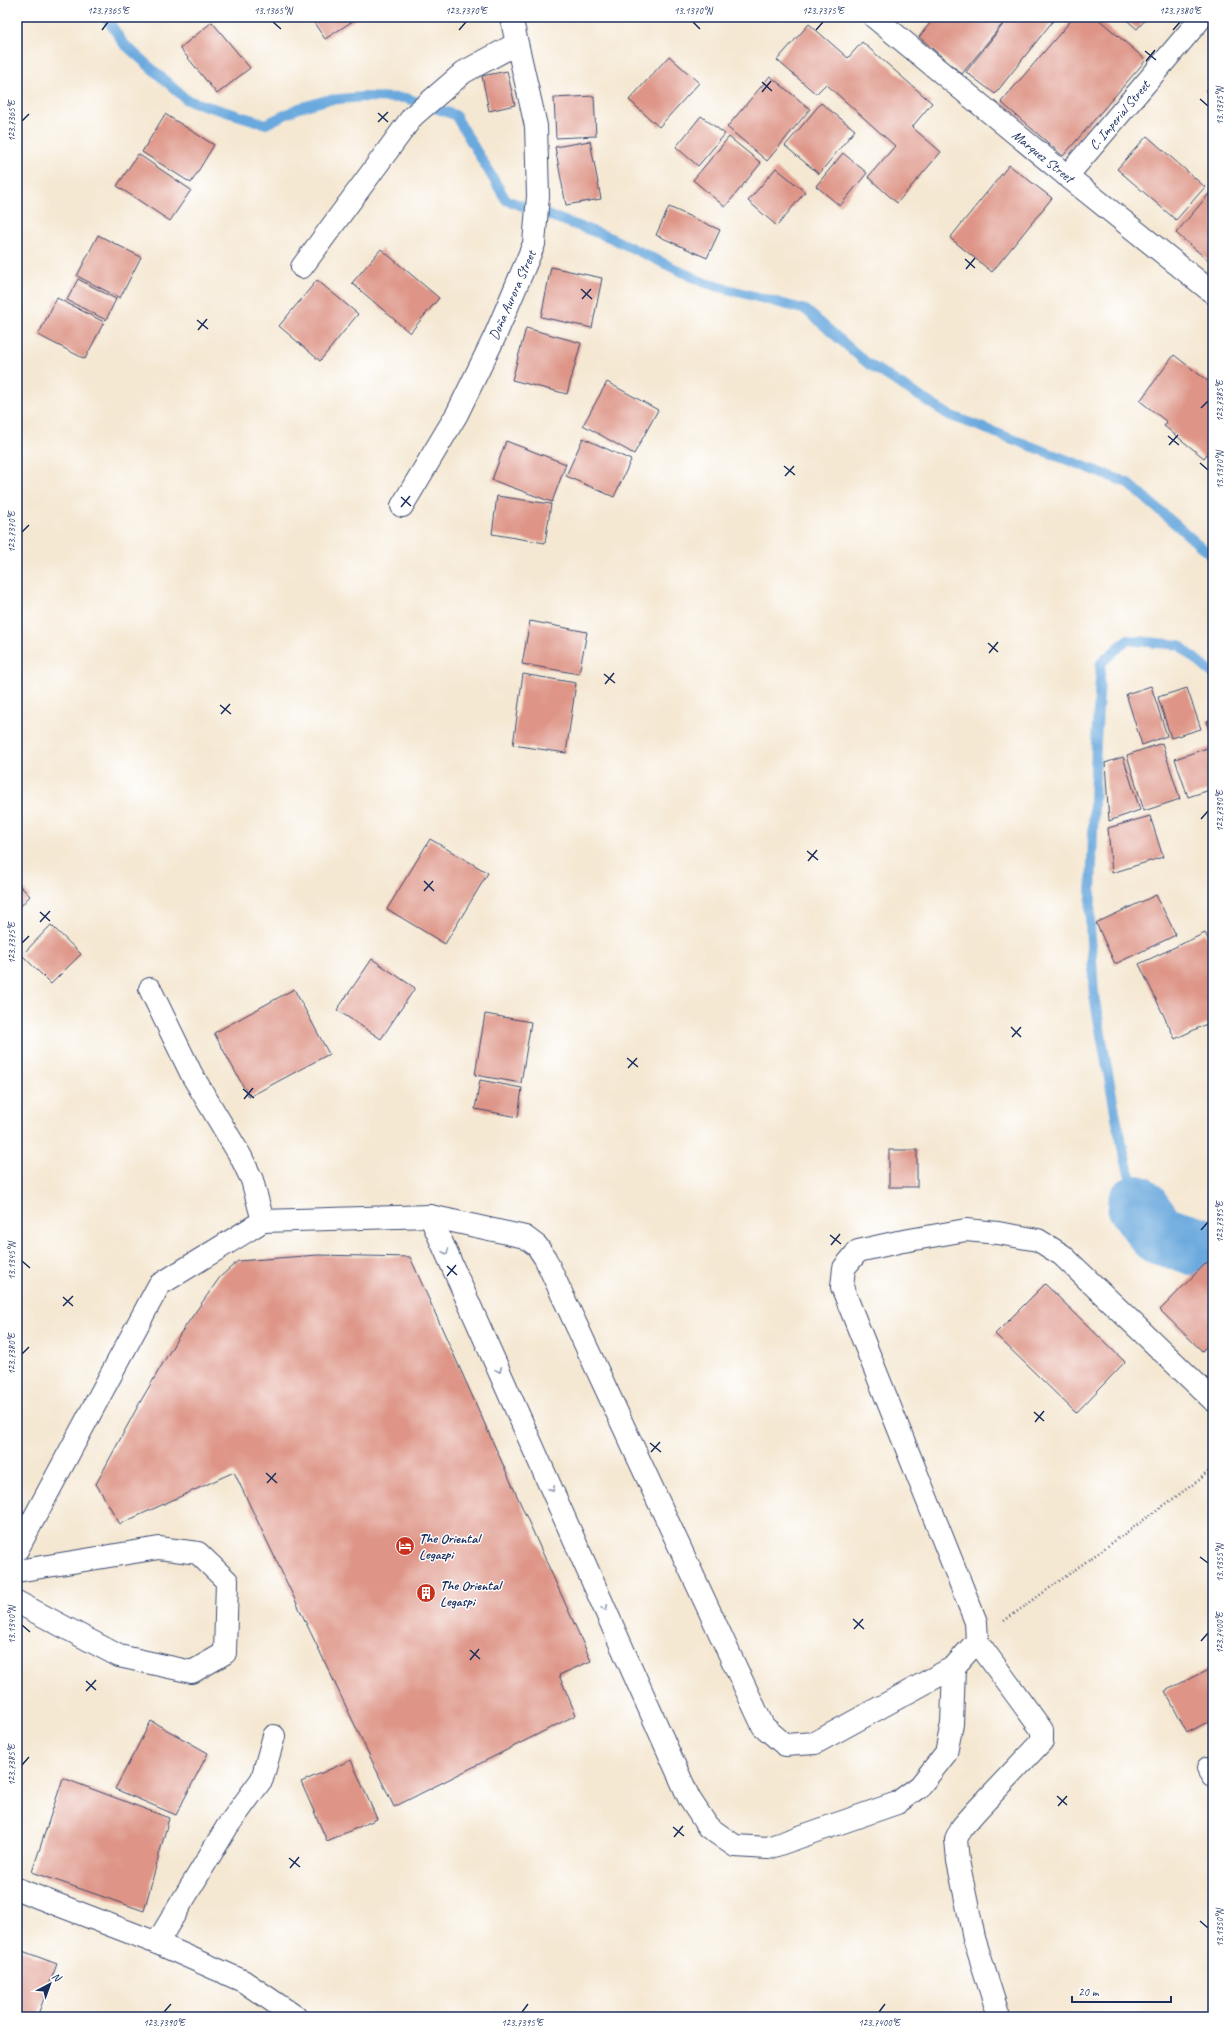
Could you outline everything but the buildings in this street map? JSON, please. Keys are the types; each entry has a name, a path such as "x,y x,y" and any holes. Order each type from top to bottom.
{"street":[{"name":"Doña Aurora Street","path":"402,506 457,414 495,336 534,244 538,196 536,126 511,17"},
{"name":"Marquez Street","path":"874,17 1067,176 1213,293"},
{"name":"C. Imperial Street","path":"1067,176 1202,17"},
{"path":"302,267 413,116 464,72 516,44"},
{"path":"150,989 192,1075 242,1157 252,1180 263,1221"},
{"path":"430,1216 689,1798 708,1827 735,1846 768,1848 897,1803 920,1786 946,1753 952,1724 954,1667"},
{"path":"17,1550 159,1285 263,1221 430,1216 526,1237 537,1246 545,1258 763,1726 785,1745 815,1743 954,1667 977,1641"},
{"path":"999,2017 974,1938 958,1861 956,1839 962,1827 1042,1741 1042,1730 977,1641 976,1622 842,1287 844,1268 858,1251 966,1230 998,1233 1038,1240 1062,1255 1213,1400"},
{"path":"17,1571 159,1548 198,1553 228,1581 225,1653 192,1672 119,1656 17,1602"},
{"path":"157,1943 227,1827 262,1779 274,1736"},
{"path":"17,1889 157,1943 243,1981 296,2017"}],"path":[{"path":"977,1641 1199,1480 1213,1467"}],"waterway":[{"path":"106,17 123,43 187,100 266,124 299,108 327,100 364,97 406,98 455,115 506,200 609,237 705,283 806,310 867,363 949,415 1128,483 1213,557"},
{"path":"1137,1205 1119,1133 1094,996 1090,924 1096,743 1101,663 1127,640 1179,645 1213,674"},
{"path":"1137,1205 1158,1234 1213,1251"}],"place":[{"name":"The Oriental Legazpi","path":"405,1546"},
{"name":"The Oriental Legaspi","path":"426,1593"}]}
